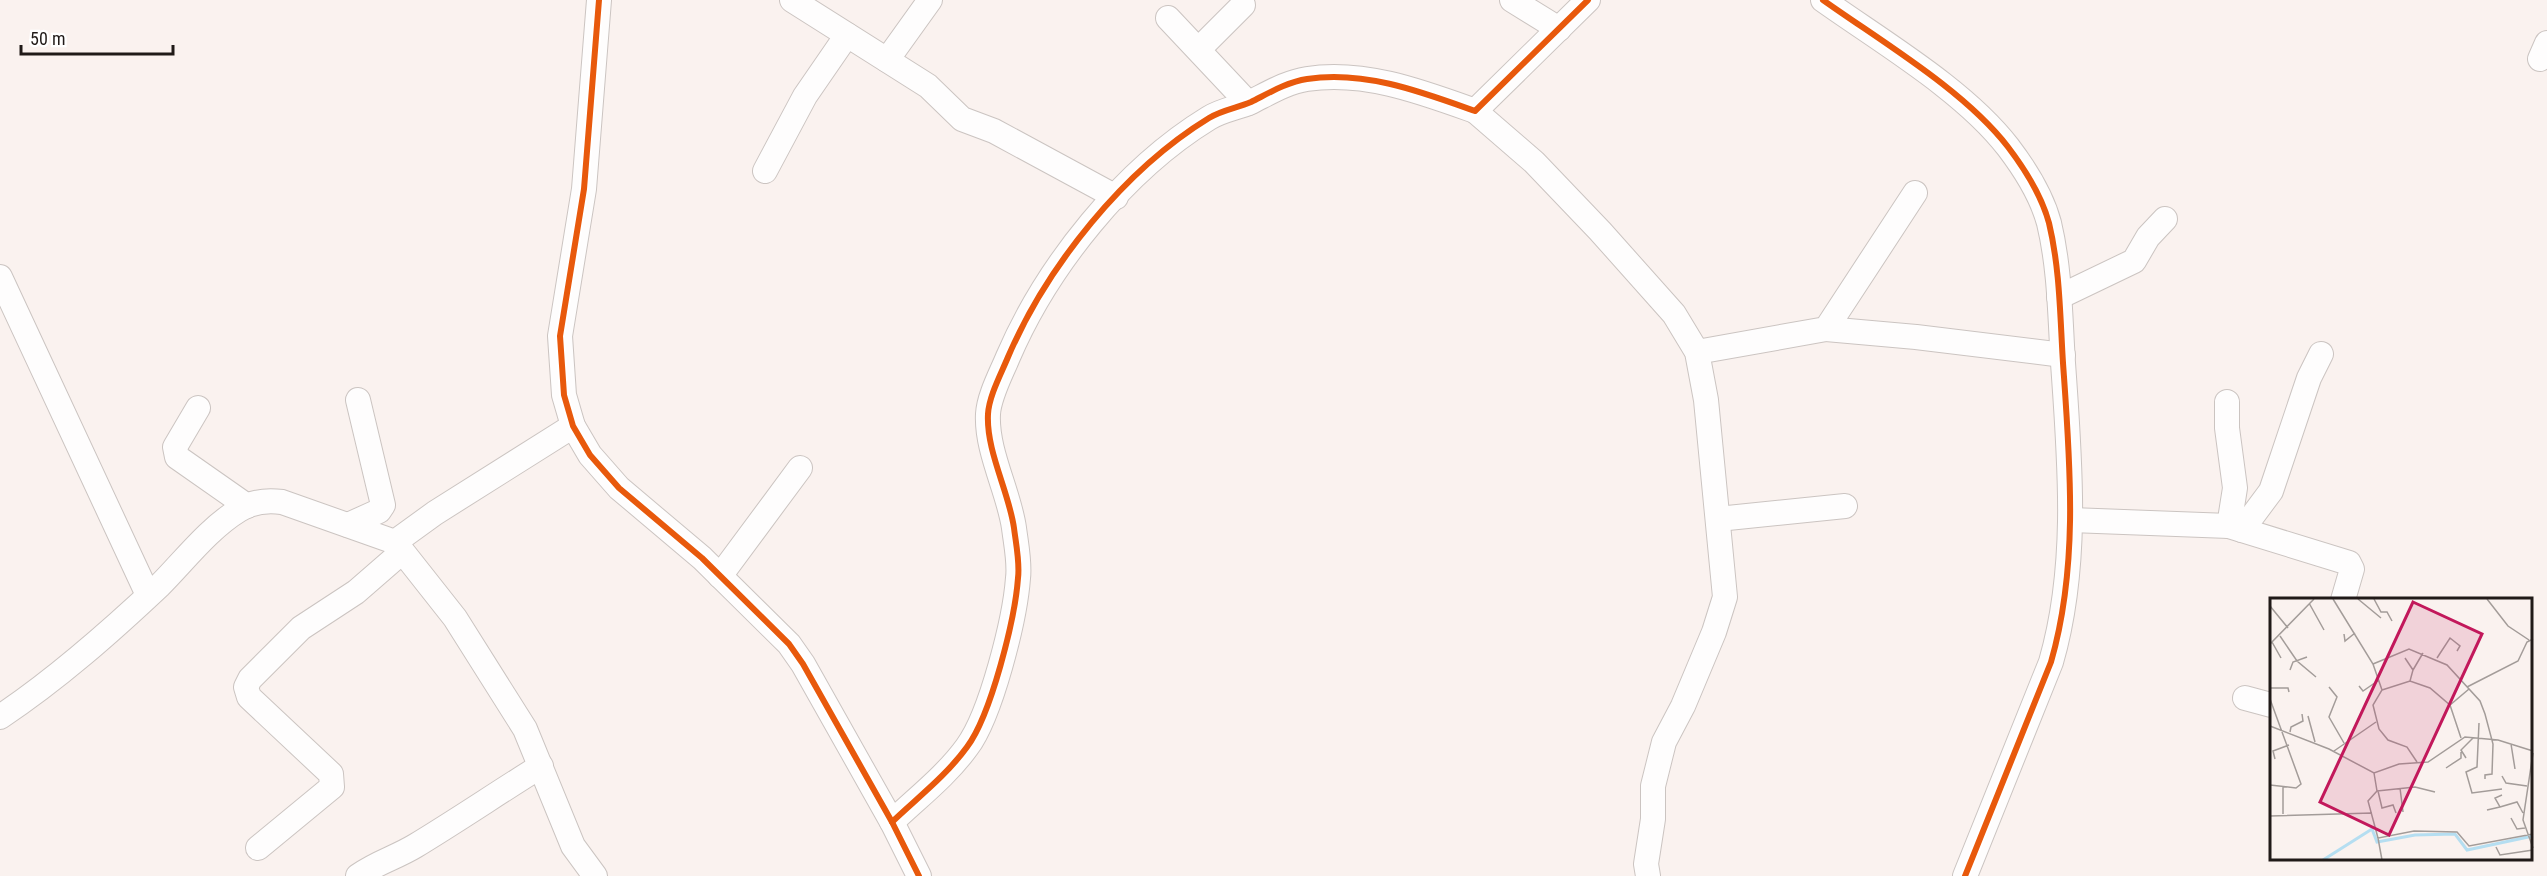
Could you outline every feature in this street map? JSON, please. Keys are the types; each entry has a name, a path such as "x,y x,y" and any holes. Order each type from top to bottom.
{"street":[{"path":"599,0 584,189 560,336 564,395 573,426 590,455 619,488 720,576 789,644 803,664 892,822 919,876"},
{"path":"792,0 928,86 962,119 994,131 1116,197"},
{"path":"887,60 930,0"},
{"path":"1512,0 1559,28"},
{"path":"1474,111 1588,0"},
{"path":"1833,3 1978,116 2008,147 2033,187 2048,220 2057,262 2071,520 2060,621 2051,662 1965,876"},
{"path":"1199,49 1243,5"},
{"path":"1168,18 1248,103"},
{"path":"765,171 805,96 847,34"},
{"path":"892,822 942,775 968,746 983,713 1005,646 1018,576 1014,526 993,448 988,414 998,381 1025,318 1058,264 1149,162 1181,137 1212,116 1248,103 1276,88 1307,79 1339,78 1395,83 1474,111 1534,162 1600,231 1674,314 1697,352 1706,400 1725,597 1723,612 1683,706 1664,742 1653,786 1653,819 1646,864 1648,876"},
{"path":"1826,329 1915,193"},
{"path":"2059,297 2134,261 2148,237 2165,219"},
{"path":"0,277 148,595"},
{"path":"1697,352 1826,329 1916,337 2063,355"},
{"path":"2236,528 2271,491 2309,378 2321,354"},
{"path":"348,525 379,511 383,505 358,400"},
{"path":"2227,402 2227,428 2235,488 2236,528"},
{"path":"198,408 174,452 177,457 246,506"},
{"path":"258,848 332,787 333,780 324,768 249,697 246,687 250,679 301,628 346,599 435,513 573,426"},
{"path":"720,576 800,468"},
{"path":"0,717 55,679 148,595 221,524 246,506 268,500 282,502 348,525 398,547 455,618 525,729 573,846 595,876"},
{"path":"1718,519 1845,506"},
{"path":"2071,520 2236,528 2349,563 2352,569 2344,598"},
{"path":"2246,698 2270,705"},
{"path":"358,876 378,862 397,857 541,766"}],"cycle path":[{"path":"599,0 584,189 560,336 564,395 573,426 590,455 619,488 702,558 789,644 803,664 892,822 919,876"},
{"path":"892,822 959,758 976,732 993,690 1012,617 1018,566 1011,514 988,428 989,407 996,385 1024,323 1066,255 1091,223 1118,192 1178,139 1214,115 1251,102 1300,80 1328,77 1371,80 1414,90 1475,111 1588,0"},
{"path":"1823,0 1921,68 1990,126 2014,155 2032,183 2046,213 2053,240 2059,293 2070,476 2066,588 2051,662 1965,876"}]}
